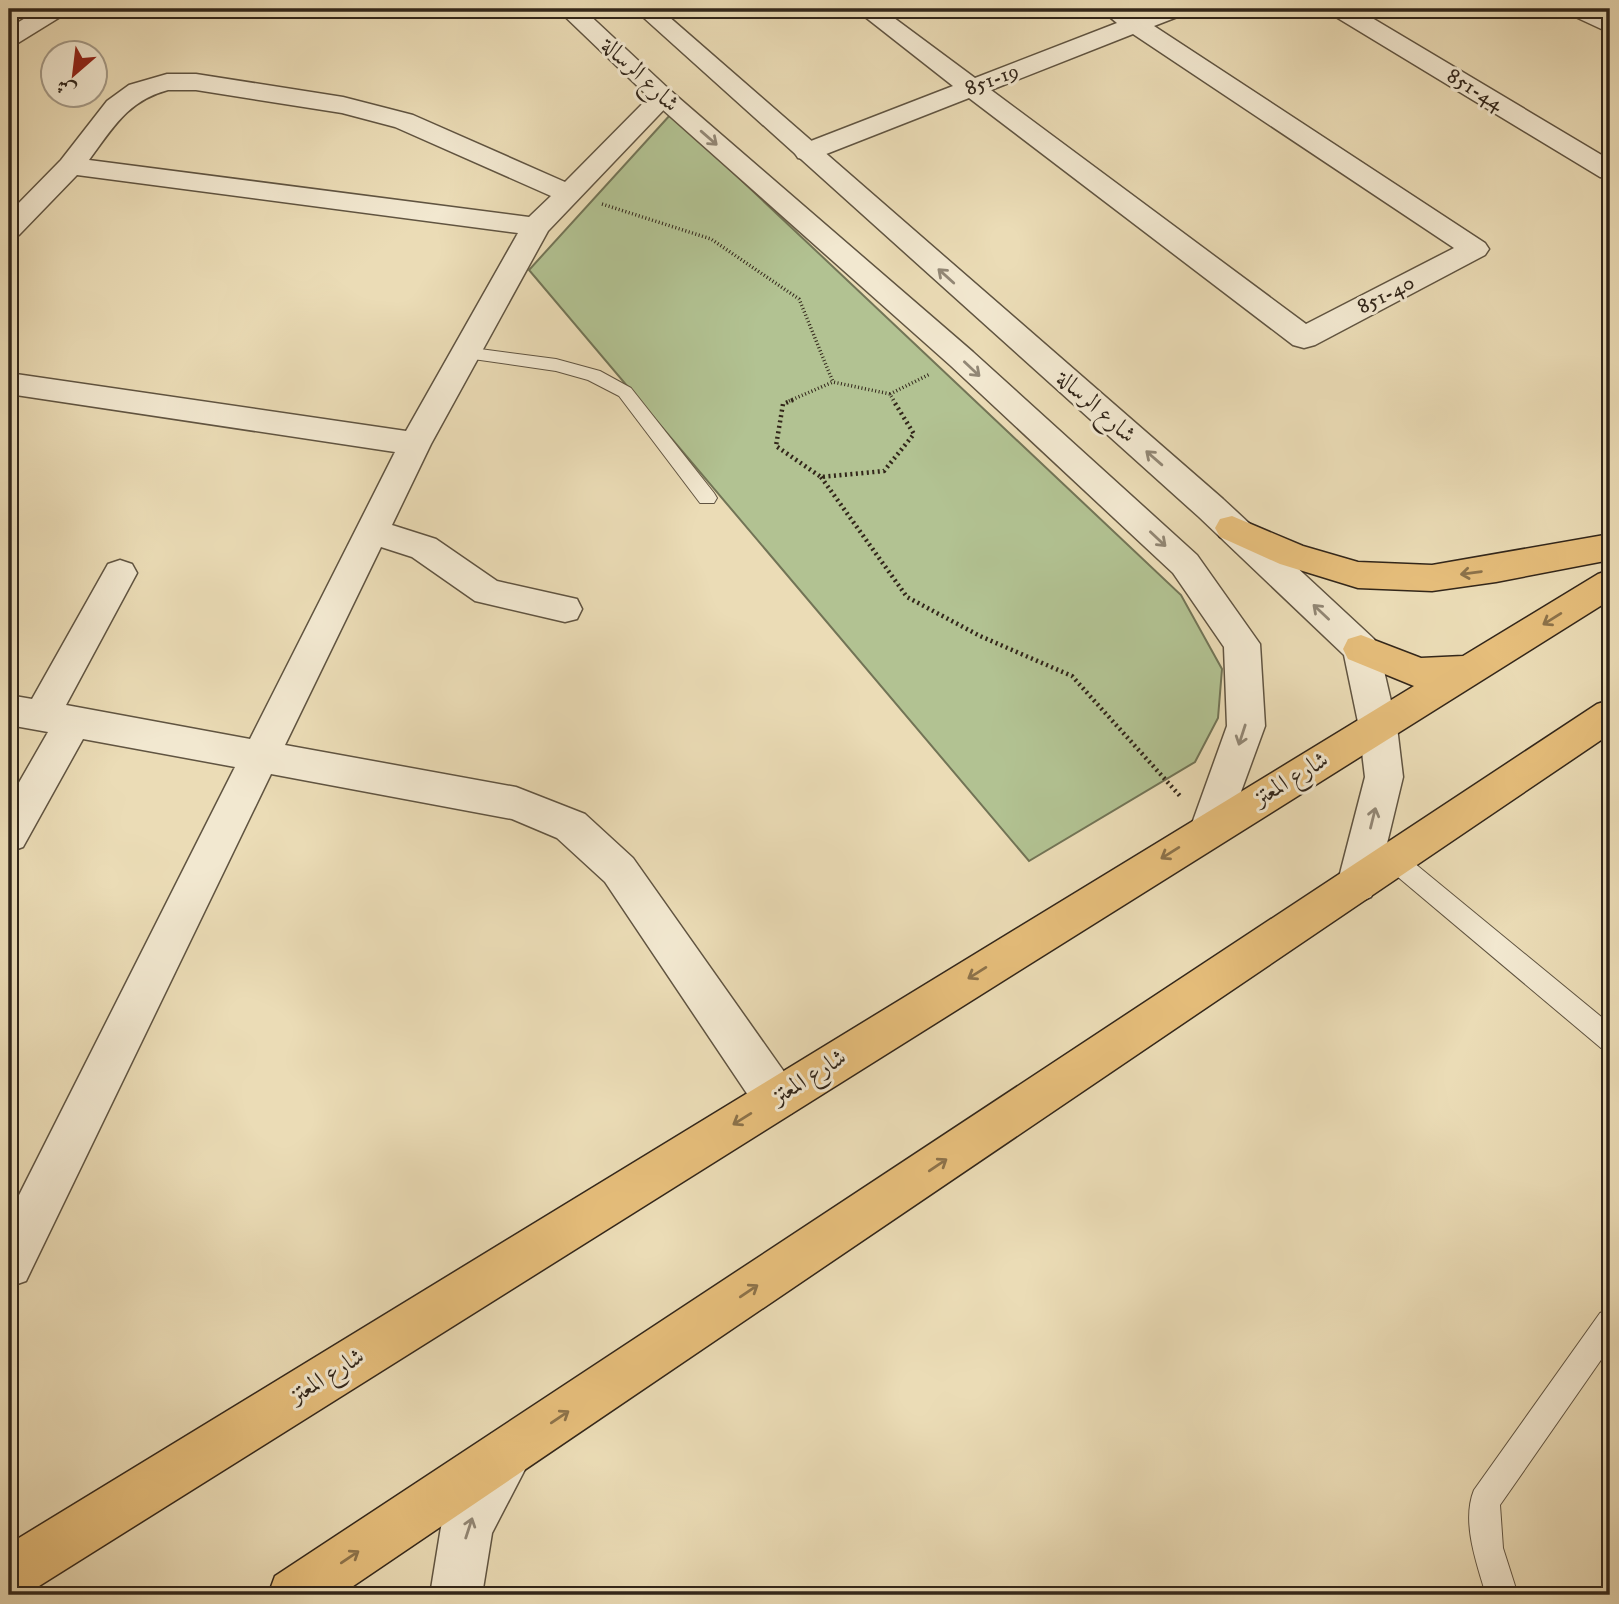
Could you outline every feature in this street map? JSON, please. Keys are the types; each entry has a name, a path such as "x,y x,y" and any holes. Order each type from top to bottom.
{"main road":[{"path":"1232,528 1292,555 1358,575 1432,578 1496,569 1610,547"},
{"name":"شارع المعتز","path":"9,1574 1610,583"},
{"path":"1361,649 1419,673 1470,670"},
{"path":"294,1595 1610,715"},
{"path":"9,1544 184,1465"}],"street":[{"path":"9,38 56,9"},
{"name":"شارع الرسالة","path":"569,9 663,97 931,331 1185,564 1242,644 1246,726 1209,829"},
{"name":"شارع الرسالة","path":"646,9 1232,528 1361,649"},
{"path":"867,9 972,88"},
{"path":"1112,9 1135,24"},
{"name":"851-19","path":"807,152 1176,9"},
{"name":"851-44","path":"1340,9 1610,171"},
{"path":"1578,9 1610,26"},
{"name":"851-40","path":"972,88 1304,338 1475,249 1135,24"},
{"path":"9,229 71,166 116,106 138,90 167,82 197,82 342,105 404,121 567,193"},
{"path":"9,1265 415,444 536,227 663,97"},
{"path":"71,166 536,227"},
{"path":"931,331 983,309"},
{"path":"9,383 415,444"},
{"path":"371,531 424,548 487,592 565,609"},
{"path":"9,835 41,716 120,573"},
{"path":"1357,885 1384,777 1378,727 1361,649"},
{"path":"41,716 516,803 571,826 619,870 776,1098"},
{"path":"456,1595 467,1527 509,1452"}],"lane":[{"path":"466,353 556,365 594,374 625,392 708,498"},
{"path":"1394,860 1610,1040"},
{"path":"1502,1595 1488,1548 1485,1501 1610,1323"}],"path":[{"path":"567,193 711,239 799,299 833,382"},
{"path":"821,477 884,471 914,434 890,394 833,382 783,404 776,446 821,477 907,597 980,636 1072,676 1209,829"}],"green space":[{"path":"671,114 1181,595 1222,669 1218,718 1195,762 1029,861 529,270"}]}
